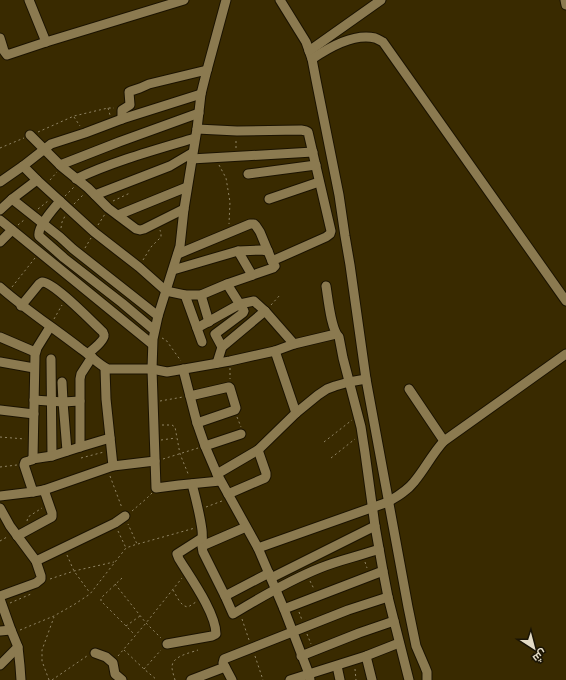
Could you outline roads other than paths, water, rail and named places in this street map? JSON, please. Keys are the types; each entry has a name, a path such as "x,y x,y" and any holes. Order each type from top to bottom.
{"street":[{"path":"29,0 46,42"},
{"path":"0,38 4,51 8,55 184,0"},
{"path":"226,0 201,94 184,209 182,240 158,316 153,338 152,369 156,488 192,484 218,478 258,450 318,395 335,386 366,379"},
{"path":"280,0 302,36 310,55 316,80 339,195 366,379 388,502 414,638 416,646 426,667 427,680"},
{"path":"310,55 381,0"},
{"path":"565,0 566,5"},
{"path":"310,55 325,51 339,43 352,40 369,37 376,38 383,42 566,301"},
{"path":"122,119 122,110 130,104 129,92 131,90 149,84 207,70"},
{"path":"0,182 52,144 122,119 201,94"},
{"path":"61,166 119,142 199,113"},
{"path":"78,180 108,165 196,133 237,131 306,131 308,133 313,152 331,233 326,237 272,261"},
{"path":"30,135 61,166 136,229 140,230 184,209"},
{"path":"95,195 192,156 216,158 313,152"},
{"path":"248,174 316,165"},
{"path":"23,166 94,232 139,267 166,291 185,295 200,295 275,266 260,232 254,224 250,224 178,254"},
{"path":"269,199 319,182"},
{"path":"0,210 12,199 40,183"},
{"path":"118,215 187,188"},
{"path":"57,198 38,232 40,238 122,303 153,338"},
{"path":"12,199 158,316"},
{"path":"0,220 76,283 153,338"},
{"path":"0,242 12,230"},
{"path":"173,270 238,252 261,250 268,251"},
{"path":"238,252 252,275"},
{"path":"21,306 42,282 47,282 67,298 104,334 104,337 90,355 81,374 80,447"},
{"path":"222,347 215,334 244,311 228,284"},
{"path":"326,286 333,324 336,334 339,337 342,358 362,434 372,508 383,571 408,680"},
{"path":"4,290 21,306 90,355 105,368 152,369 167,372 230,361 275,351 294,344 336,334"},
{"path":"185,295 202,342"},
{"path":"200,295 209,322"},
{"path":"197,328 240,304 254,301 265,311 294,344"},
{"path":"217,363 222,347 265,311"},
{"path":"32,459 35,352 50,327"},
{"path":"0,337 35,352"},
{"path":"275,351 296,414"},
{"path":"258,548 388,502 406,491 414,482 437,448 444,441 566,354"},
{"path":"51,360 52,456"},
{"path":"0,362 34,368"},
{"path":"105,368 106,399 112,450 110,467"},
{"path":"185,369 197,423 205,446 218,478 258,548 284,609 309,677"},
{"path":"62,382 62,402 67,451"},
{"path":"190,396 228,387 230,388 236,408 235,410 197,423"},
{"path":"408,388 444,441"},
{"path":"34,400 62,402 80,401"},
{"path":"357,412 371,405"},
{"path":"0,410 34,414"},
{"path":"205,446 241,434"},
{"path":"33,492 24,465 25,462 32,459 52,456 110,438"},
{"path":"229,496 265,478 266,473 258,450"},
{"path":"0,496 44,490 110,467 155,461"},
{"path":"192,484 201,526 203,552 233,614 307,574 335,562 379,549"},
{"path":"16,535 52,517 44,490"},
{"path":"0,510 16,535 36,561 41,576 36,583 1,601 11,632 18,647 21,680"},
{"path":"36,561 115,523 125,516"},
{"path":"225,596 375,526"},
{"path":"167,644 216,634 214,620 177,554 202,542 246,527"},
{"path":"284,609 383,571"},
{"path":"232,680 225,667 223,661 224,659 388,596"},
{"path":"301,656 358,633 394,621"},
{"path":"0,631 11,632"},
{"path":"290,680 309,677 399,643"},
{"path":"0,665 18,647"},
{"path":"95,653 106,657 113,663 115,674 122,680"},
{"path":"366,656 372,680"},
{"path":"404,663 421,658"},
{"path":"337,666 340,680"},
{"path":"191,680 225,667"}]}
